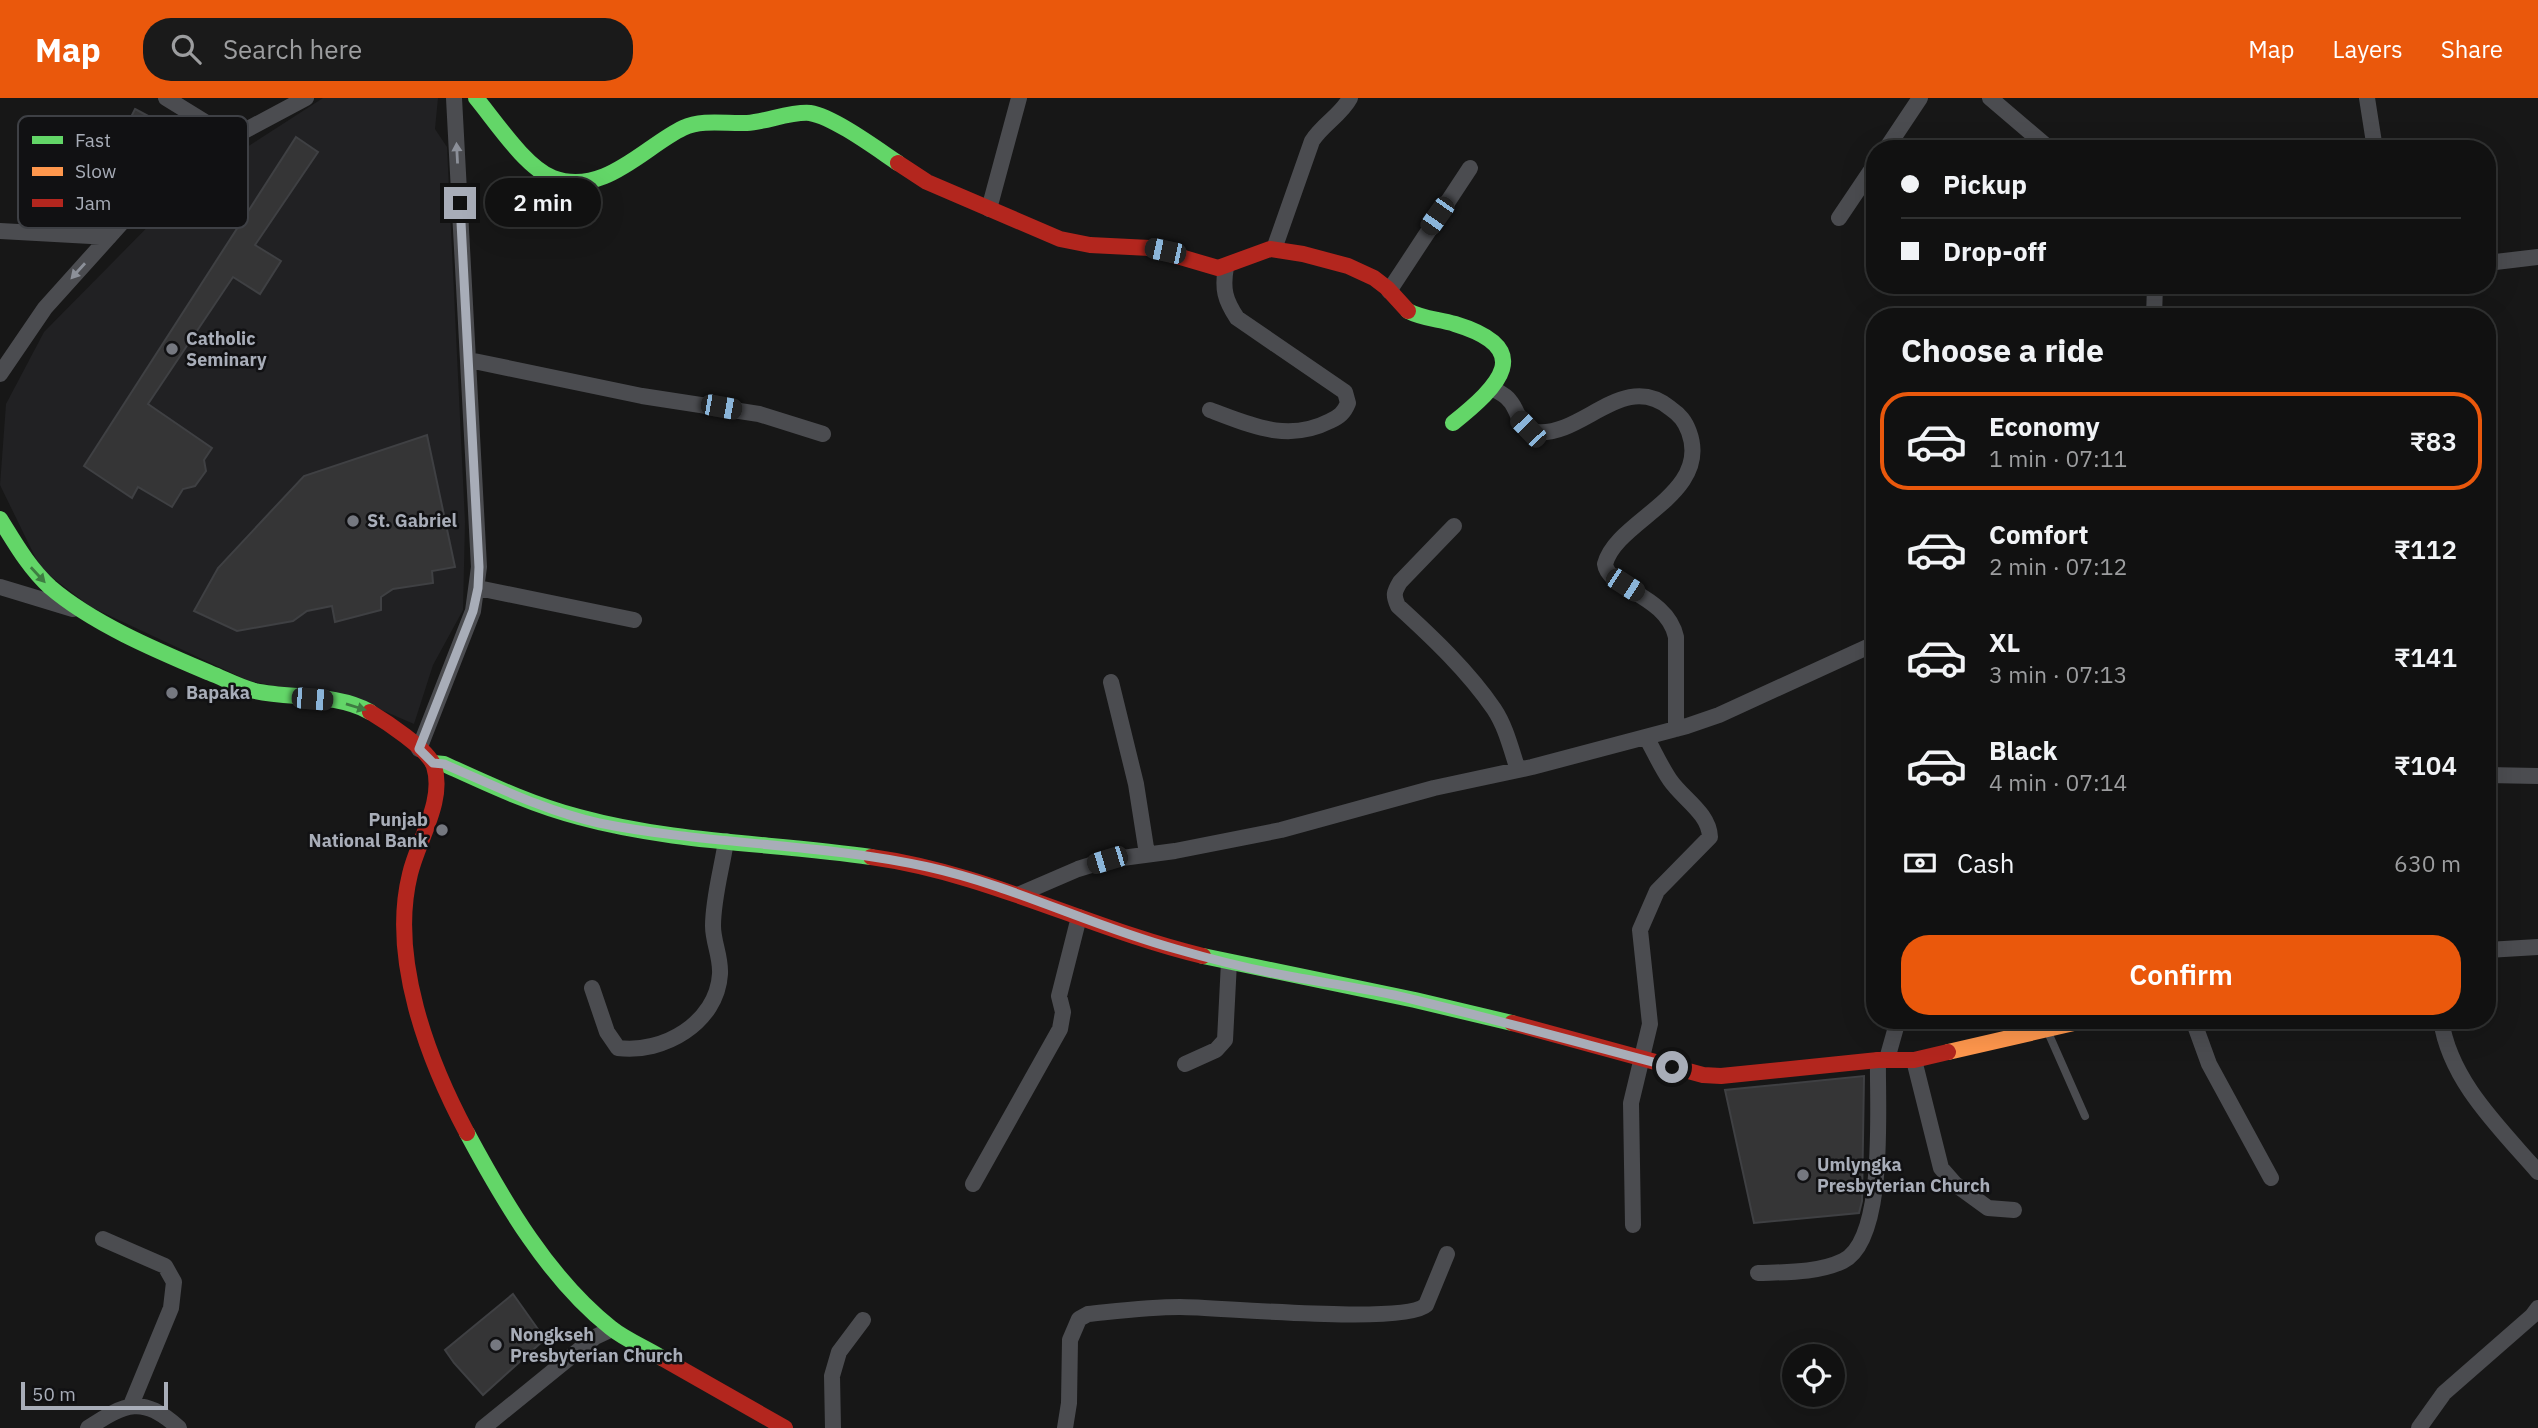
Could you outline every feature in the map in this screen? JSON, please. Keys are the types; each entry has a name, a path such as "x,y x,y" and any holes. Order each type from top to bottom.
{"street":[{"path":"166,98 195,116"},
{"path":"248,129 306,98"},
{"path":"419,749 446,685 478,588 469,360 454,98"},
{"path":"475,98 537,170 556,179 581,180 606,175 631,164 683,128 700,123 748,123 810,113 844,128 927,181 1076,244 1150,248 1218,268 1274,249 1354,269 1376,279 1410,312 1458,325 1494,339 1501,348 1505,360 1501,378 1493,389 1453,423"},
{"path":"810,113 819,98"},
{"path":"989,209 1019,98"},
{"path":"1274,249 1312,141 1321,127 1345,107 1350,98"},
{"path":"1892,140 1920,98"},
{"path":"1990,98 2039,140"},
{"path":"2367,98 2374,140"},
{"path":"1389,290 1470,168"},
{"path":"1839,218 1866,178"},
{"path":"0,374 45,308 118,228"},
{"path":"0,231 109,237"},
{"path":"2496,262 2538,257"},
{"path":"1210,410 1263,430 1282,433 1320,426 1340,416 1348,403 1345,392 1237,318 1226,300 1223,283 1226,267"},
{"path":"469,360 642,396 759,414 823,434"},
{"path":"1493,389 1510,400 1518,419 1528,429 1537,432 1568,425 1626,398 1644,396 1663,402 1684,418 1691,436 1692,455 1685,478 1618,543 1605,564 1609,575 1657,606 1673,624 1676,637 1676,729"},
{"path":"0,519 30,567 51,588 86,613 175,658 252,690 288,697 335,701 363,708 395,726 433,763 436,780 434,801 409,875 404,934 415,1008 448,1097 503,1201 572,1292 612,1329 785,1428"},
{"path":"1454,526 1400,582 1394,592 1395,599 1398,606 1462,670 1494,711 1507,737 1518,770"},
{"path":"0,587 86,613"},
{"path":"478,588 634,620"},
{"path":"1020,894 1078,869 1107,860 1281,830 1434,788 1518,770 1676,729 1719,715 1866,649"},
{"path":"1111,682 1136,784 1147,854"},
{"path":"1633,1225 1631,1103 1650,1024 1650,1002 1640,946 1640,930 1657,891 1710,837 1705,818 1670,780 1646,737"},
{"path":"433,763 444,764 555,811 597,822 660,834 923,866 1020,894 1123,934 1229,962 1411,999 1703,1075 1721,1076 1883,1060 1914,1060 2051,1029"},
{"path":"2496,775 2538,776"},
{"path":"592,988 607,1032 618,1048 635,1050 658,1046 681,1035 699,1021 720,978 720,961 713,926 726,841"},
{"path":"973,1184 1060,1029 1063,1012 1059,996 1079,917"},
{"path":"2496,949 2538,947"},
{"path":"1185,1064 1216,1050 1224,1040 1229,962"},
{"path":"1758,1273 1798,1272 1828,1266 1844,1260 1856,1251 1862,1241 1868,1230 1874,1200 1883,1060 1895,1029"},
{"path":"2197,1029 2225,1096 2271,1178"},
{"path":"2442,1029 2452,1061 2467,1086 2538,1172"},
{"path":"1914,1060 1941,1168 1955,1184 1989,1208 2014,1210"},
{"path":"103,1239 164,1266 174,1282 171,1308 131,1405"},
{"path":"1065,1428 1069,1403 1070,1340 1079,1319 1088,1314 1178,1307 1339,1313 1410,1312 1421,1310 1426,1305 1447,1254"},
{"path":"2419,1428 2444,1393 2536,1314"},
{"path":"833,1428 832,1376 839,1352 863,1320"},
{"path":"483,1428 595,1337 612,1329"},
{"path":"88,1428 131,1405 153,1409 179,1428"}],"lane":[{"path":"2047,1030 2085,1116"}],"shaded area":[{"path":"323,98 438,98 435,129 447,147 465,522 463,610 433,665 414,724 368,704 249,681 91,607 41,569 0,485 6,404 44,332 147,228 248,228 248,146"}],"building":[{"path":"135,109 148,116 132,116"},
{"name":"Catholic Seminary","path":"296,137 318,152 255,245 281,261 260,294 233,277 148,404 212,448 204,460 206,471 195,486 183,489 172,507 138,487 132,498 84,466 237,228 248,228 248,211"},
{"name":"St. Gabriel","path":"427,435 455,567 432,571 433,583 393,589 381,597 381,610 335,622 332,606 307,611 293,621 237,631 194,611 218,568 304,476"},
{"name":"Umlyngka Presbyterian Church","path":"1864,1076 1862,1201 1859,1213 1754,1223 1725,1090"},
{"name":"Nongkseh Presbyterian Church","path":"513,1294 545,1339 483,1395 445,1350"}],"traffic: fast":[{"path":"476,98 532,164 553,178 572,182 589,181 607,175 691,125 747,123 803,113 831,121 898,163"},
{"path":"1408,311 1480,334 1496,345 1503,357 1502,369 1495,382 1453,423"},
{"path":"0,519 42,580 86,613 127,636 249,689 343,702 370,712"},
{"path":"433,763 444,764 544,806 615,826 688,837 871,857"},
{"path":"1203,956 1512,1023"},
{"path":"467,1133 512,1212 568,1287 611,1328 662,1358"}],"traffic: slow":[{"path":"1948,1052 2048,1029"}],"traffic: jam":[{"path":"898,163 927,182 1060,239 1090,245 1150,248 1218,268 1270,249 1303,254 1348,266 1374,278 1408,311"},
{"path":"370,712 415,744 434,766 436,793 410,874 405,906 405,940 416,1008 426,1041 467,1133"},
{"path":"871,857 956,875 1161,945 1203,956"},
{"path":"1512,1023 1703,1075 1721,1076 1878,1060 1914,1060 1948,1052"},
{"path":"662,1358 785,1428"}],"place":[{"name":"Catholic Seminary","path":"172,349"},
{"name":"St. Gabriel","path":"353,521"},
{"name":"Bapaka","path":"172,693"},
{"name":"Punjab National Bank","path":"442,830"},
{"name":"Umlyngka Presbyterian Church","path":"1803,1175"},
{"name":"Nongkseh Presbyterian Church","path":"496,1345"}],"route":[{"path":"460,203 471,391 478,588 473,611 446,685 419,749 433,763 444,764 555,811 597,822 660,834 840,853 923,866 1003,888 1059,907 1107,929 1179,950 1290,977 1436,1005 1672,1067"}]}
